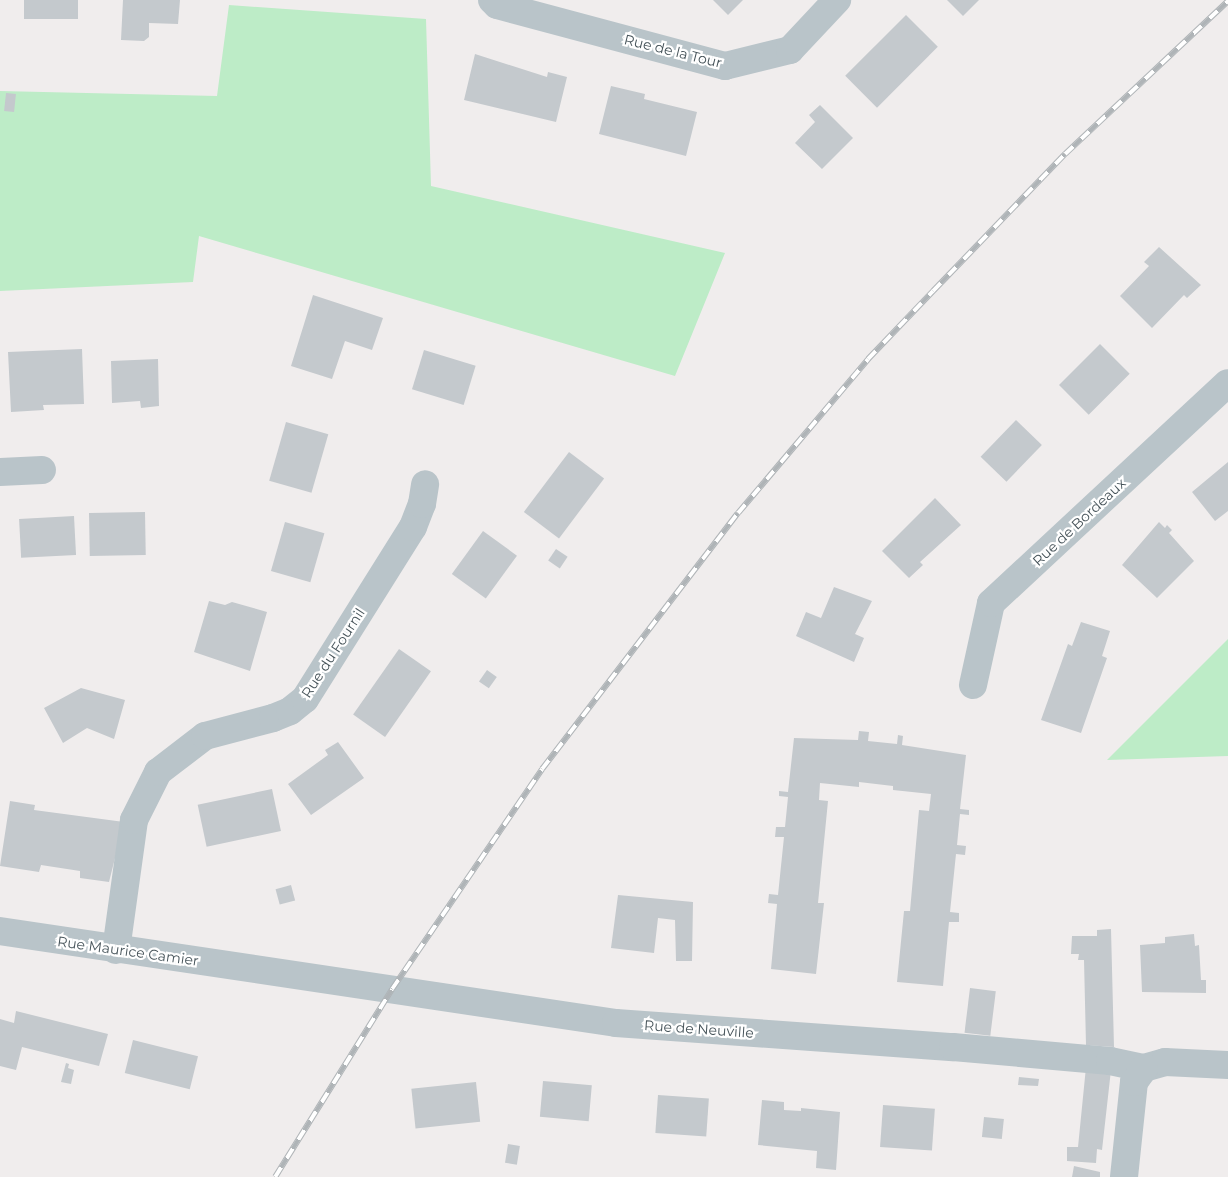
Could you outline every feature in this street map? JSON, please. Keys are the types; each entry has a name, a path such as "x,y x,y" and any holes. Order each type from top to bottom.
{"street":[{"name":"Rue de la Tour","path":"492,0 497,5 725,66 790,50 837,0"},
{"name":"Rue de Bordeaux","path":"972,685 991,603 1228,383"},
{"path":"0,472 42,470"},
{"name":"Rue du Fournil","path":"116,950 134,820 158,772 205,736 273,718 290,711 305,699 413,527 425,484"},
{"name":"Rue Maurice Camier","path":"0,931 116,950 257,969"},
{"name":"Rue de Neuville","path":"257,969 616,1023 953,1047 1110,1061 1144,1068"},
{"path":"1124,1177 1134,1082 1144,1068 1165,1062 1228,1065"}],"green space":[{"path":"229,5 426,19 431,186 725,253 675,376 199,236 193,282 0,291 0,91 217,96"},
{"path":"1228,639 1228,756 1107,760"}],"building":[{"path":"24,0 78,0 78,19 24,19"},
{"path":"123,0 180,0 178,24 149,23 149,37 144,41 121,40"},
{"path":"713,0 743,0 728,15"},
{"path":"947,0 979,0 963,16"},
{"path":"906,15 938,47 877,108 845,76"},
{"path":"475,54 547,77 548,72 567,77 556,122 464,100"},
{"path":"611,86 645,94 644,99 697,112 686,156 599,134"},
{"path":"6,93 16,94 14,112 4,111"},
{"path":"820,105 853,138 822,169 795,143 815,122 809,115"},
{"path":"1159,247 1201,285 1187,298 1184,295 1152,328 1120,296 1149,266 1144,262"},
{"path":"313,295 383,318 372,350 345,341 332,379 291,366"},
{"path":"1100,344 1130,374 1089,415 1059,385"},
{"path":"82,349 84,404 43,405 44,410 11,412 8,352"},
{"path":"424,350 476,366 464,405 412,389"},
{"path":"158,359 159,406 141,408 140,401 112,403 111,361"},
{"path":"1016,420 1042,445 1006,482 981,457"},
{"path":"286,422 328,434 311,493 269,481"},
{"path":"569,452 604,478 559,538 524,512"},
{"path":"1228,462 1228,511 1215,521 1192,492"},
{"path":"935,498 961,525 920,562 923,565 909,578 882,551"},
{"path":"145,512 146,555 90,556 89,513"},
{"path":"74,516 76,555 21,558 19,519"},
{"path":"285,522 324,533 310,582 271,571"},
{"path":"1159,522 1165,528 1167,525 1172,530 1169,533 1194,561 1157,598 1122,565"},
{"path":"483,531 517,556 486,599 452,574"},
{"path":"556,549 568,557 560,568 548,561"},
{"path":"834,587 872,601 855,634 864,638 854,662 796,636 806,612 821,618"},
{"path":"209,601 225,605 232,602 267,612 250,671 194,652"},
{"path":"1081,622 1110,631 1102,656 1107,658 1081,733 1041,720 1068,644 1072,646"},
{"path":"399,649 431,671 385,737 353,715"},
{"path":"487,670 497,677 489,688 479,681"},
{"path":"81,688 125,700 114,739 87,728 63,743 44,708"},
{"path":"859,731 869,732 868,741 897,744 898,735 903,736 902,745 966,755 960,809 969,810 969,815 960,814 957,845 966,846 965,855 956,854 950,912 959,913 959,922 949,922 943,986 897,982 904,911 910,911 919,810 929,811 931,794 893,790 893,786 859,782 859,787 820,783 819,800 828,801 818,903 824,903 816,974 771,969 777,904 768,903 769,894 778,895 784,837 775,837 776,827 785,827 788,797 779,796 779,791 788,792 794,738 858,740"},
{"path":"338,742 364,778 311,815 288,784 328,755 325,750"},
{"path":"272,789 281,831 207,847 198,805"},
{"path":"10,801 35,805 34,810 124,822 109,882 80,878 80,871 41,865 39,872 0,866"},
{"path":"291,885 295,900 280,905 276,889"},
{"path":"618,895 693,902 692,961 676,961 675,920 658,918 654,953 611,948"},
{"path":"1111,929 1114,1047 1086,1045 1084,960 1078,960 1079,954 1071,954 1072,936 1097,936 1097,930"},
{"path":"1194,934 1195,946 1199,945 1201,980 1206,980 1206,993 1142,992 1140,945 1165,943 1165,937"},
{"path":"970,988 996,991 990,1036 965,1033"},
{"path":"16,1011 108,1034 99,1066 22,1047 16,1070 0,1066 0,1019 14,1023"},
{"path":"133,1040 198,1056 190,1089 125,1073"},
{"path":"66,1063 69,1064 68,1068 74,1070 71,1084 61,1082"},
{"path":"1086,1067 1111,1070 1102,1150 1097,1149 1096,1163 1067,1161 1067,1147 1078,1147"},
{"path":"1019,1077 1039,1079 1038,1086 1018,1085"},
{"path":"543,1081 592,1085 589,1121 540,1117"},
{"path":"476,1082 480,1122 416,1129 411,1089"},
{"path":"658,1095 709,1099 706,1136 655,1133"},
{"path":"762,1100 784,1102 784,1110 801,1111 801,1108 840,1112 836,1170 816,1168 817,1151 758,1145"},
{"path":"883,1105 935,1109 932,1151 880,1147"},
{"path":"984,1117 1004,1119 1002,1139 982,1137"},
{"path":"508,1144 520,1146 517,1165 505,1163"},
{"path":"1074,1166 1100,1172 1100,1177 1072,1177"}],"railway":[{"path":"275,1177 392,989 542,769 738,513 868,359 933,291 1065,154 1228,1"}]}
